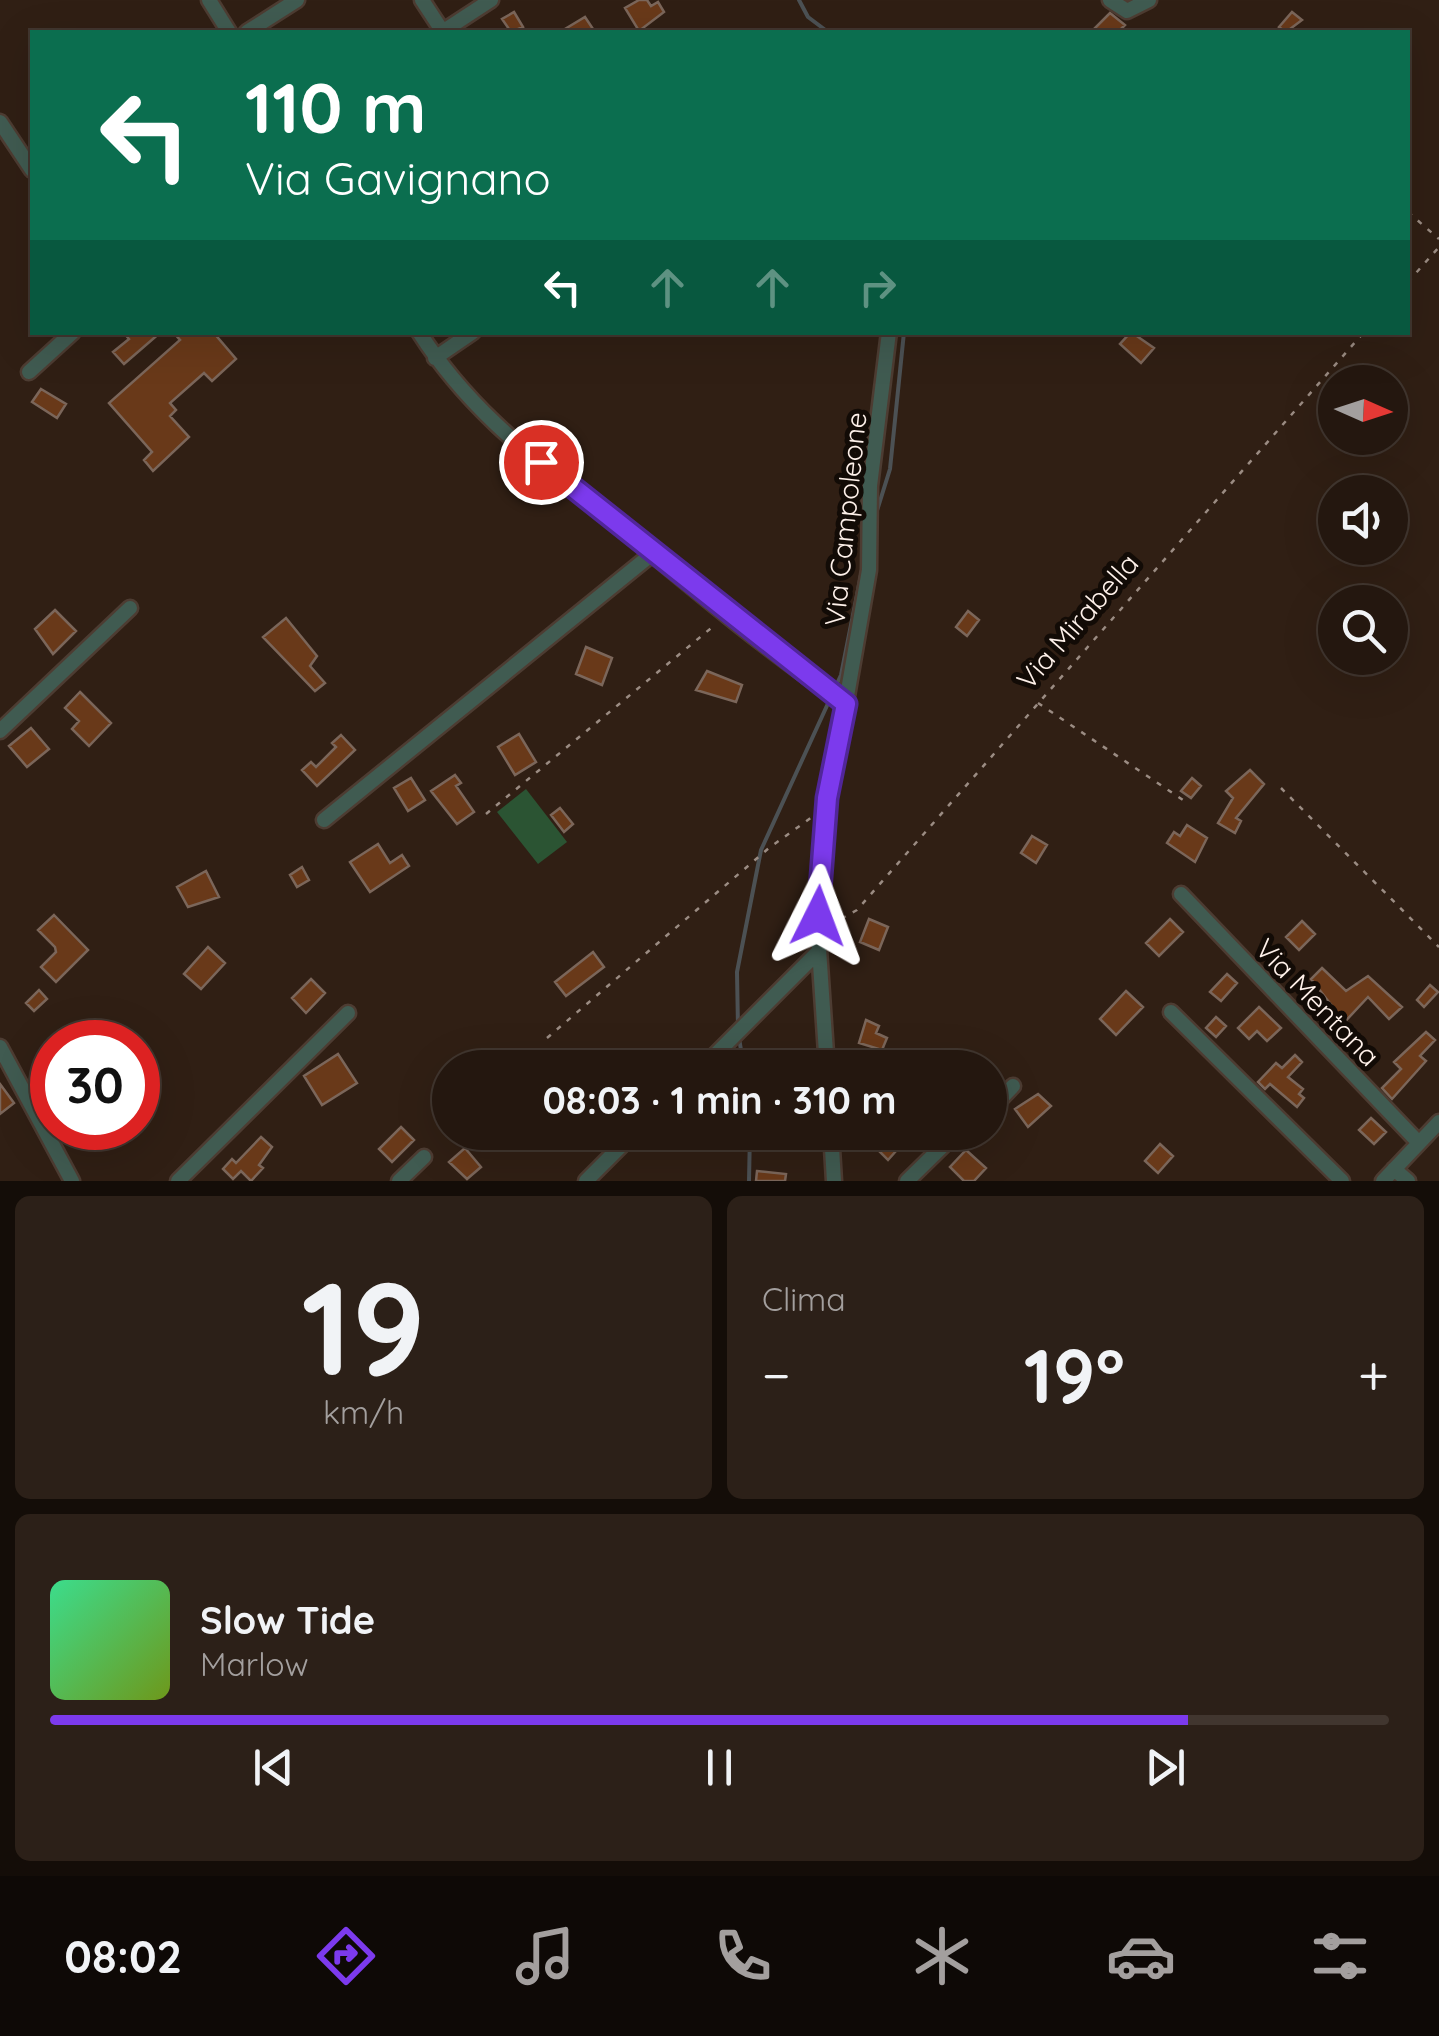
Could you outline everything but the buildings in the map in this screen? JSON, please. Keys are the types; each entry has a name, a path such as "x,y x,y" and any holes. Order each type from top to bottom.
{"street":[{"path":"208,0 229,30"},
{"path":"249,30 297,0"},
{"path":"422,0 441,30"},
{"path":"445,30 492,0"},
{"path":"1110,0 1127,12 1149,0"},
{"path":"0,122 30,167"},
{"path":"29,372 70,335"},
{"path":"420,335 477,410 652,554 846,704"},
{"path":"435,358 468,335"},
{"name":"Via Campoleone","path":"825,1050 818,926 826,808 872,545 871,473 889,335"},
{"path":"324,820 652,554"},
{"path":"0,731 130,608"},
{"name":"Via Mentana","path":"1181,894 1419,1144"},
{"path":"720,1050 819,950"},
{"path":"1171,1012 1342,1181"},
{"path":"178,1181 348,1013"},
{"path":"0,1047 72,1181"},
{"path":"1007,1091 1012,1086"},
{"path":"1383,1181 1439,1122"},
{"path":"586,1181 617,1150"},
{"path":"832,1150 834,1181"},
{"path":"906,1181 939,1150"},
{"path":"400,1181 424,1157"},
{"path":"1394,1169 1408,1181"}],"path":[{"path":"1410,214 1439,239"},
{"path":"1410,280 1439,246"},
{"name":"Via Mirabella","path":"818,926 838,923 857,910 1361,335"},
{"path":"486,814 728,614"},
{"path":"1038,703 1189,804"},
{"path":"1281,788 1439,947"},
{"path":"546,1038 753,861 826,808"}],"green space":[{"path":"526,789 567,842 538,864 497,812"}],"waterway":[{"path":"799,0 808,17 825,30"},
{"path":"875,517 890,469 904,335"},
{"path":"738,1028 737,972 761,850 841,675 863,565"},
{"path":"739,1038 741,1050"},
{"path":"749,1181 750,1150"}],"route":[{"path":"541,462 652,554 846,704 827,798 818,916"}]}
